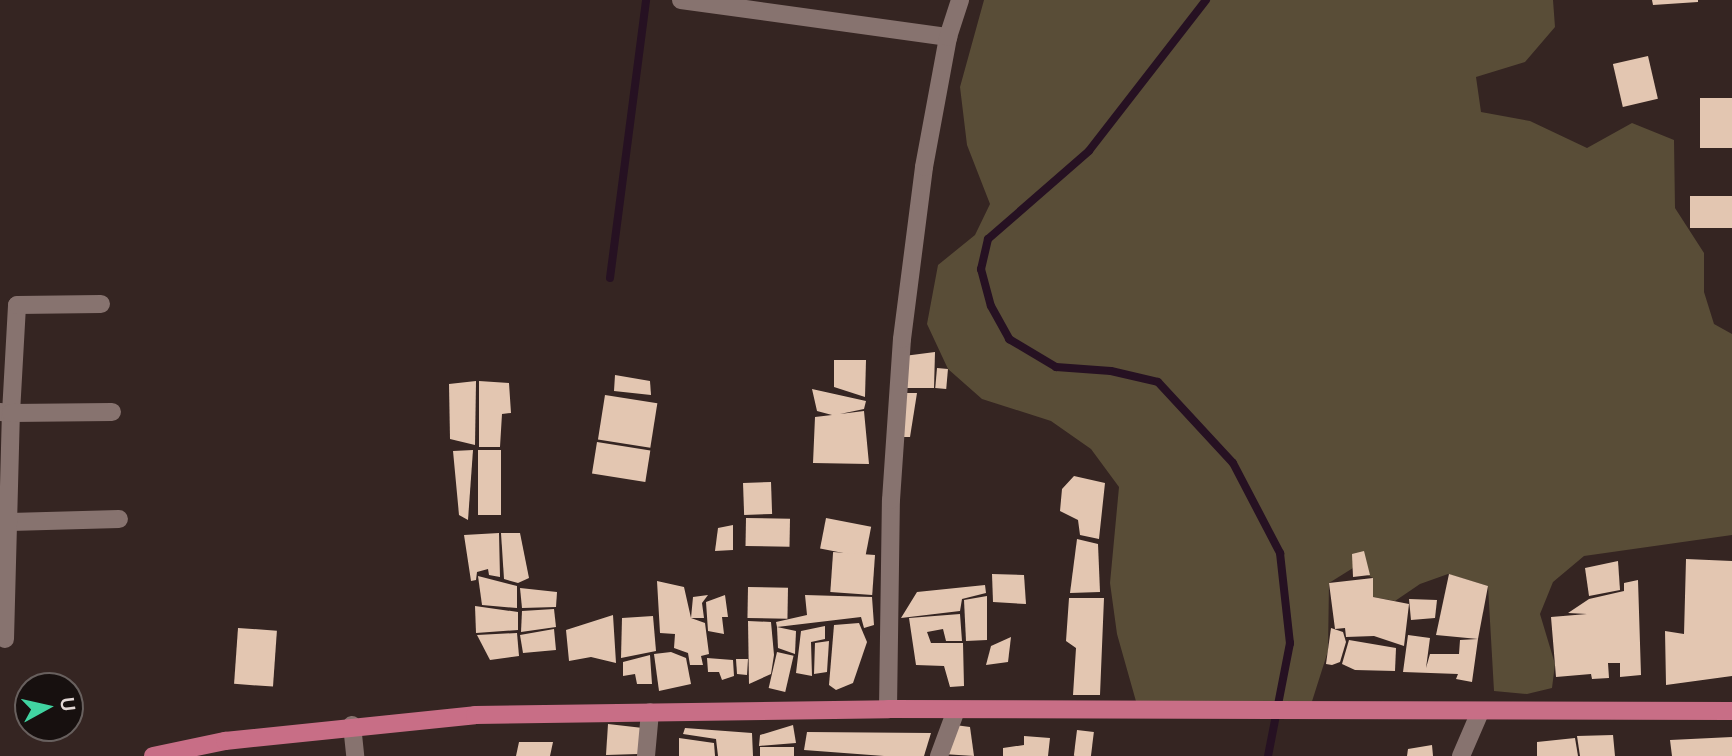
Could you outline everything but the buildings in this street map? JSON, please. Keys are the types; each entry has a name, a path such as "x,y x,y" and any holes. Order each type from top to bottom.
{"main road":[{"path":"153,756 225,741 352,725 475,715 888,709 1307,714 1732,711"}],"street":[{"path":"681,0 948,37"},
{"path":"888,709 891,500 902,339 925,167 948,37 960,0"},
{"path":"5,639 10,522 5,412 17,304 101,304"},
{"path":"5,412 112,412"},
{"path":"10,522 119,519"},
{"path":"939,756 956,710"},
{"path":"646,756 650,712"},
{"path":"1461,756 1480,712"},
{"path":"352,725 355,756"}],"shaded area":[{"path":"984,0 1553,0 1555,27 1525,62 1476,77 1481,112 1530,121 1587,148 1632,123 1674,140 1675,208 1704,253 1704,292 1714,324 1732,334 1732,535 1584,556 1553,582 1540,614 1555,664 1552,688 1527,694 1494,691 1488,586 1448,574 1420,584 1395,601 1373,597 1373,578 1353,568 1329,583 1328,651 1308,714 1139,712 1117,634 1110,583 1119,487 1091,449 1051,421 982,399 948,369 927,324 938,265 975,235 990,204 967,145 960,87"}],"waterway":[{"path":"610,278 646,0"},
{"path":"1206,0 1089,151 988,239 981,269 991,306 1009,339 1056,367 1111,371 1158,382 1233,463 1280,553 1290,643 1268,756"}]}
